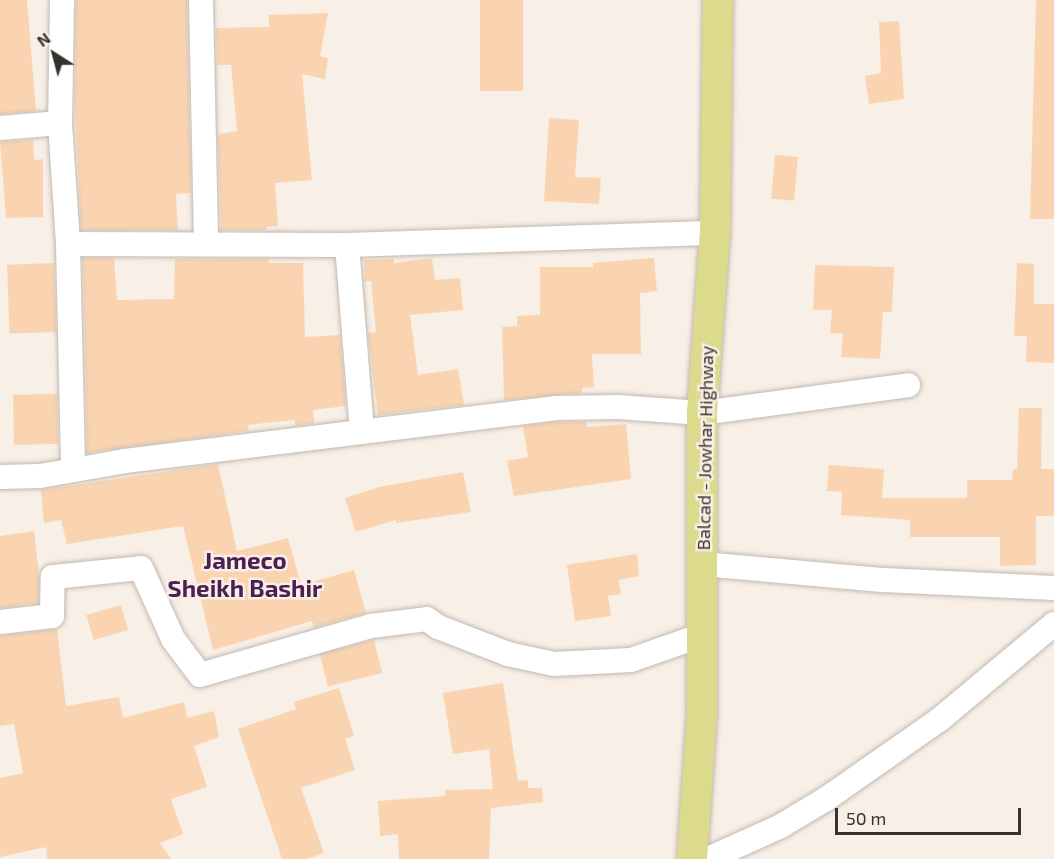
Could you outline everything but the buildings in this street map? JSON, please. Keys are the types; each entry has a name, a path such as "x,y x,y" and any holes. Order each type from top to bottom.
{"main road":[{"name":"Balcad - Jowhar Highway","path":"692,859 702,714 702,413 715,233 718,0"}],"street":[{"path":"62,0 60,123 68,244 73,470"},
{"path":"201,0 206,243"},
{"path":"0,128 60,123"},
{"path":"68,244 347,244 715,233"},
{"path":"347,244 362,431"},
{"path":"0,477 73,470 362,431 555,408 618,406 702,413 842,397 908,385"},
{"path":"703,564 884,580 1054,588"},
{"path":"0,622 52,616 53,577 141,568 172,639 200,675 360,629 427,619 438,627 508,654 554,664 631,660 702,635"},
{"path":"708,859 779,827 826,799 939,720 1054,624"}],"district":[{"name":"Jameco Sheikh Bashir","path":"245,574"}]}
